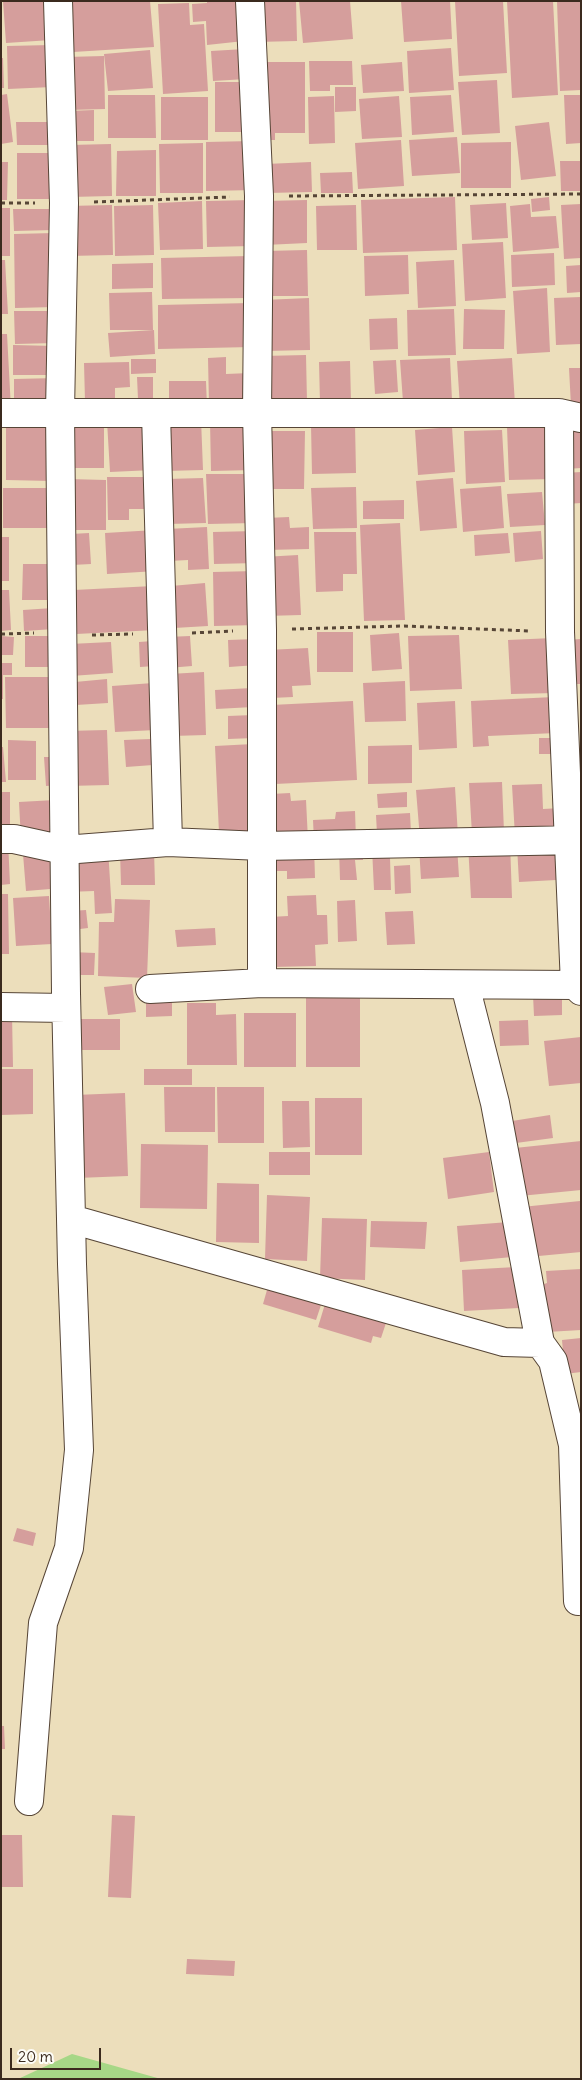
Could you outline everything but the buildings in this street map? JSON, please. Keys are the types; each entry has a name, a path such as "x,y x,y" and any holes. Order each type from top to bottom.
{"street":[{"path":"29,1800 43,1623 69,1548 79,1450 66,1008 60,412 64,203 58,1"},
{"path":"250,1 259,196 257,412 262,630 262,983"},
{"path":"1,413 257,412 570,415 560,632 574,840 578,988 262,983 150,989"},
{"path":"156,413 168,842"},
{"path":"1,839 14,839 64,850 168,842 262,846 574,840"},
{"path":"464,985 495,1103 540,1343 553,1361 573,1445 578,1601"},
{"path":"1,1007 66,1008"},
{"path":"71,1219 504,1342 540,1343"}],"path":[{"path":"1,203 64,203 259,196 581,194"}],"green space":[{"path":"72,2054 161,2079 18,2079"}]}
